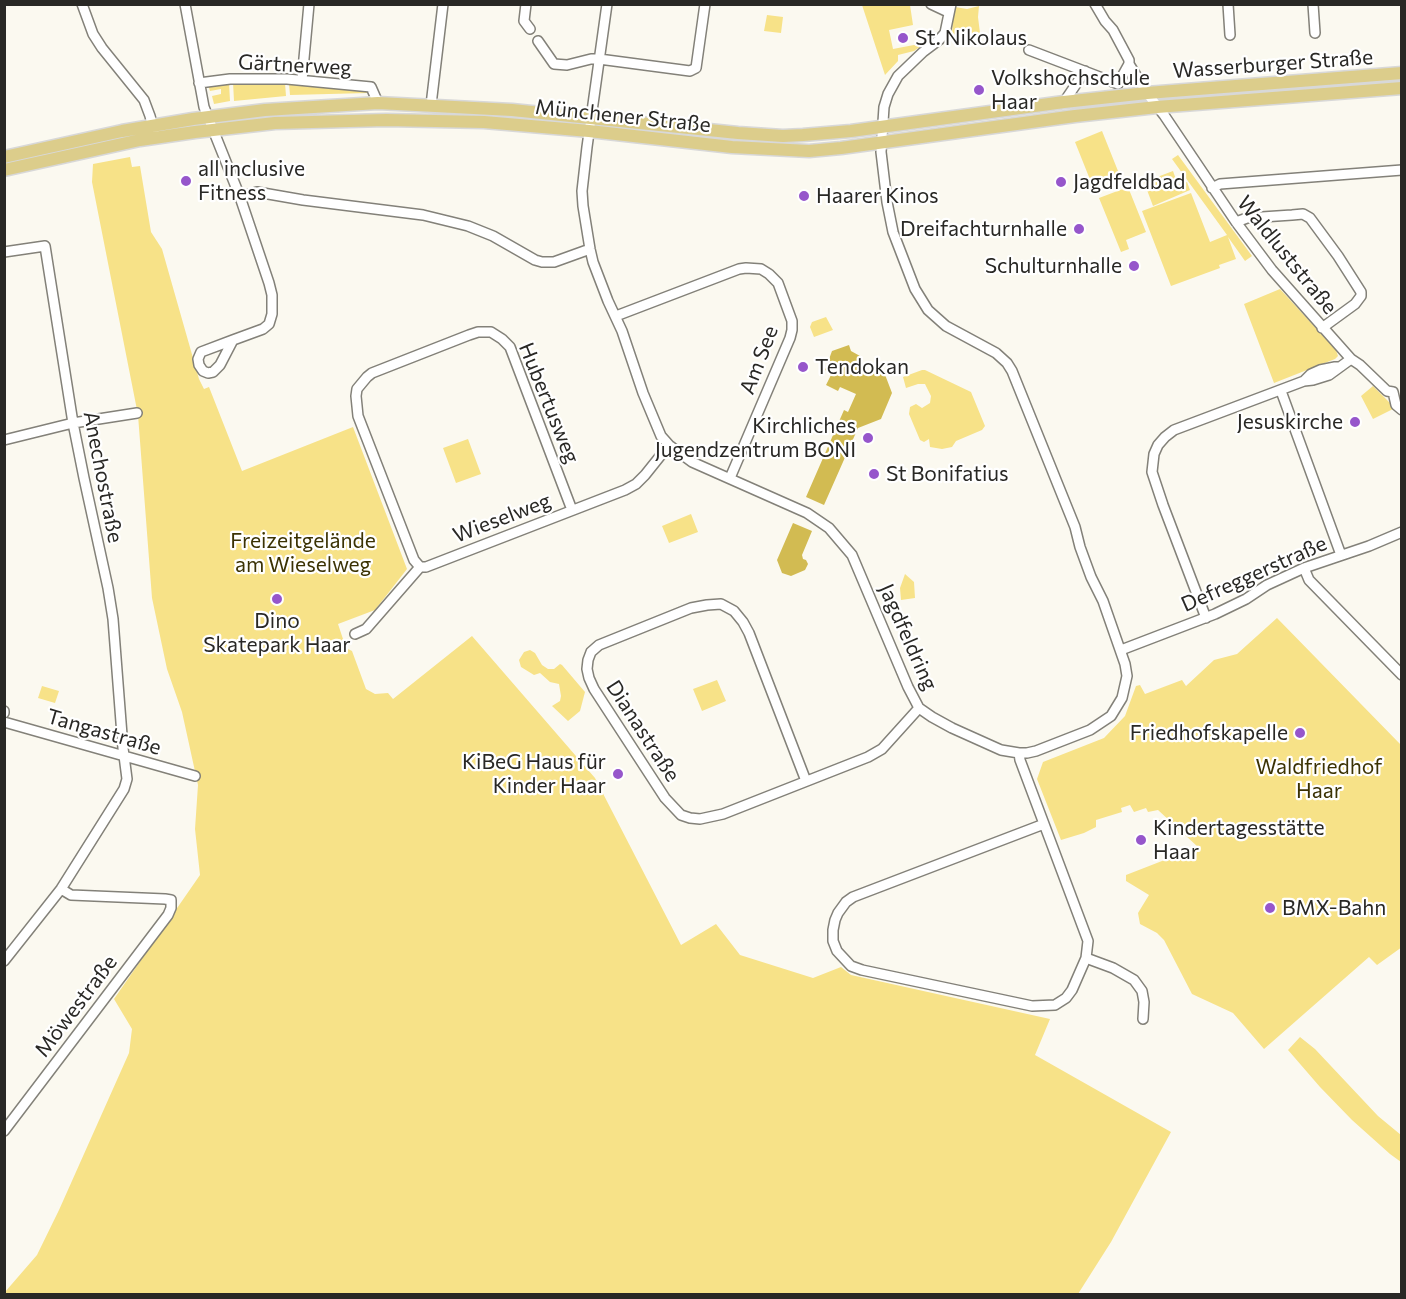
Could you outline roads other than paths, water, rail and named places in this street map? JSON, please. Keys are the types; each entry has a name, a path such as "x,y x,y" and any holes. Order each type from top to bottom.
{"main road":[{"name":"Wasserburger Straße","path":"1147,93 1401,73"},
{"name":"Wasserburger Straße","path":"1157,107 1401,88"},
{"name":"Münchener Straße","path":"84,146 211,123 265,110 378,103 512,110 783,136 883,127 1064,102 1119,90 1147,93"},
{"name":"Münchener Straße","path":"211,123 397,120 484,122 589,131 675,142 809,151 1157,107"},
{"path":"4,157 84,146"},
{"path":"4,170 84,146"}],"street":[{"path":"82,4 93,34 102,48 144,100 154,132"},
{"path":"185,4 204,107 240,196 269,283 273,304 269,324 263,329 233,340"},
{"path":"302,80 309,4"},
{"path":"431,105 443,4"},
{"path":"526,4 524,21 530,29"},
{"name":"Jagdfeldring","path":"608,4 589,131 582,191 583,206 590,249 608,301 628,347 654,423 661,436 692,462 807,513 830,528 846,545 859,568 908,687 920,708 932,717 974,738 1001,750 1019,753 1036,751 1090,730 1110,716 1122,698 1126,676 1125,664 1103,601 1080,547 1075,526 1010,367 996,353 946,326 924,305 915,290 891,225 880,152 884,107 898,76 945,33 949,8"},
{"path":"538,40 555,64 567,65 599,59 690,71 696,68 705,4"},
{"path":"931,4 949,8"},
{"name":"Waldluststraße","path":"1095,4 1113,30 1130,60 1129,64 1147,93 1272,270 1351,359 1360,364 1387,391 1397,391 1396,405 1401,410"},
{"path":"1228,4 1230,35"},
{"path":"1313,4 1315,33"},
{"path":"1029,50 1085,71 1119,90 1129,64"},
{"path":"1064,102 1085,71"},
{"name":"Gärtnerweg","path":"199,83 230,79 302,80 371,87 378,103"},
{"path":"1212,188 1220,184 1401,170"},
{"path":"240,196 257,192 423,215 468,226 493,236 542,262 554,262 590,249"},
{"path":"1236,222 1247,218 1303,214 1311,218 1361,292 1355,304 1322,328"},
{"name":"Anechostraße","path":"4,252 45,246 73,423 108,588 117,660 127,779 124,789 61,889 4,961"},
{"name":"Am See","path":"616,316 746,267 769,274 778,284 792,321 792,330 730,478"},
{"name":"Hubertusweg","path":"420,567 414,560 358,416 357,389 367,376 381,369 469,335 491,332 510,347 572,510"},
{"path":"1206,618 1152,472 1154,454 1158,445 1174,430 1304,381 1329,375 1351,359"},
{"path":"1281,391 1341,555"},
{"path":"4,440 73,423 137,413"},
{"name":"Wieselweg","path":"420,567 426,567 626,490 645,475 669,445"},
{"name":"Defreggerstraße","path":"1121,650 1206,618 1304,568 1369,546 1401,532"},
{"path":"355,634 366,629 420,567"},
{"path":"1304,568 1309,580 1401,675"},
{"name":"Dianastraße","path":"806,781 749,633 734,611 721,604 691,608 599,645 591,652 587,669 594,690 665,798 681,815 700,819 711,817 806,781 868,757 882,749 920,708"},
{"name":"Tangastraße","path":"4,722 195,776"},
{"path":"1019,753 1088,946 1086,958 1066,998 1055,1005 1032,1006 862,970 851,966 837,951 833,941 833,930 838,913 854,897 1044,824"},
{"name":"Möwestraße","path":"4,1131 171,908 171,900 71,895 61,889"},
{"path":"1086,958 1113,968 1134,980 1142,992 1143,1019"}],"place":[{"name":"St. Nikolaus","path":"903,38"},
{"name":"Volkshochschule Haar","path":"979,90"},
{"name":"all inclusive Fitness","path":"186,181"},
{"name":"Jagdfeldbad","path":"1061,182"},
{"name":"Haarer Kinos","path":"804,196"},
{"name":"Dreifachturnhalle","path":"1079,229"},
{"name":"Schulturnhalle","path":"1134,266"},
{"name":"Tendokan","path":"803,367"},
{"name":"Jesuskirche","path":"1355,422"},
{"name":"Kirchliches Jugendzentrum BONI","path":"868,438"},
{"name":"St Bonifatius","path":"874,474"},
{"name":"Dino Skatepark Haar","path":"277,599"},
{"name":"Friedhofskapelle","path":"1300,733"},
{"name":"KiBeG Haus für Kinder Haar","path":"618,774"},
{"name":"Kindertagesstätte Haar","path":"1141,840"},
{"name":"BMX-Bahn","path":"1270,908"}],"park label":[{"name":"Freizeitgelände am Wieselweg","path":"303,553"},
{"name":"Waldfriedhof Haar","path":"1319,779"}]}
